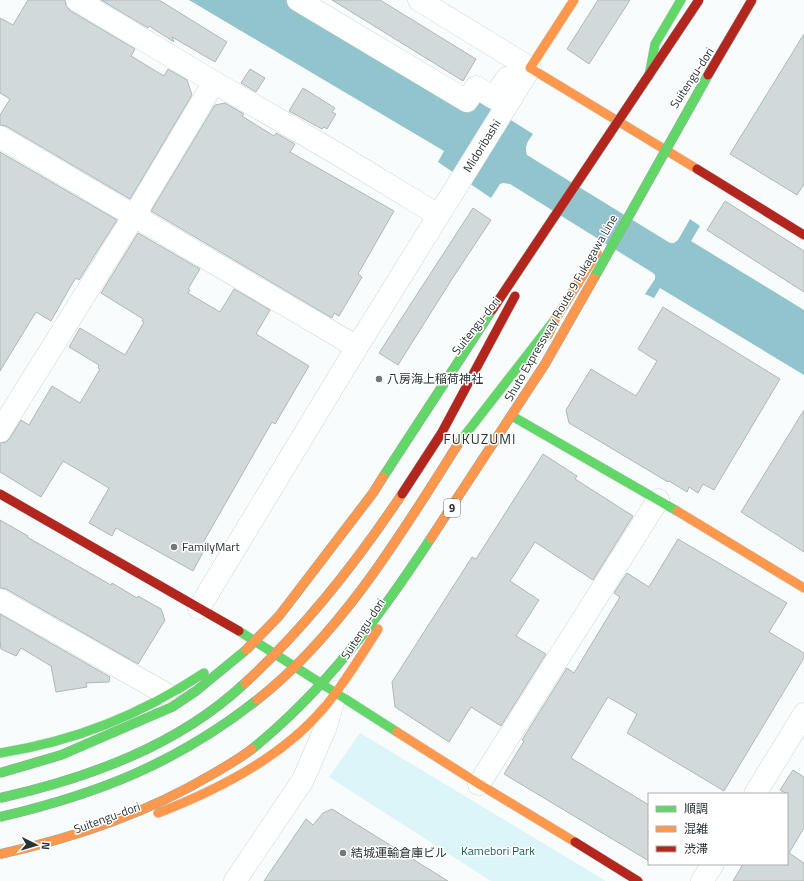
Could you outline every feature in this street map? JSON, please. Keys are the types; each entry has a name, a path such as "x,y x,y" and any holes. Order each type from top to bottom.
{"main road":[{"path":"574,0 530,68 662,147 804,235"},
{"path":"648,85 655,44 681,0"},
{"path":"560,224 624,124 699,0"},
{"path":"0,773 61,755 172,707 196,691 243,653 279,616 373,493 699,0"},
{"name":"Shuto Expressway Route 9 Fukagawa Line","path":"0,854 73,836 102,827 130,817 188,789 246,753 269,735 298,708 339,665 382,611 401,584 545,364 752,0"},
{"name":"Suitengu-dori","path":"608,234 756,0"},
{"name":"Suitengu-dori","path":"0,860 39,853 112,831 172,808 222,785 291,739 314,718 336,692 358,660 512,416 556,318 601,246"},
{"name":"Suitengu-dori","path":"0,753 23,750 80,734 134,713 190,682 220,662 248,636 328,548 416,421 517,293 441,434 377,528 324,601 292,637 239,690 187,726 162,741 120,762 88,774 0,798"},
{"path":"0,817 56,803 102,788 152,767 200,741 250,706 298,663 320,640 365,584 410,521 458,444 556,318"},
{"path":"512,416 658,500 804,588"},
{"path":"0,494 248,636 479,784 638,881"}],"street":[{"path":"77,0 346,159 438,216"},
{"path":"298,0 467,102 476,87 494,98 507,78"},
{"path":"419,0 530,68"},
{"name":"Midoribashi","path":"199,608 357,347 530,68"},
{"path":"0,431 134,216 214,82"},
{"path":"0,138 357,347"},
{"path":"479,784 658,500"},
{"path":"0,600 168,695"},
{"path":"235,881 304,780 326,729 336,692"},
{"path":"756,793 804,714"},
{"path":"702,881 711,865"}],"green space":[{"name":"Kamebori Park","path":"360,733 606,881 491,881 329,777"}],"water":[{"path":"189,0 290,0 476,98 533,134 526,146 527,155 670,243 674,243 678,240 690,219 700,226 691,241 804,310 804,375 660,288 654,298 645,294 655,279 655,275 653,273 510,184 500,184 491,198 438,162 444,151"}],"building":[{"path":"28,0 65,0 66,6 71,11 135,49 131,56 164,76 168,69 187,80 192,95 130,199 6,126 0,125 0,115 10,99 0,93 0,18 13,25"},
{"path":"101,0 159,0 227,42 215,62 172,37 174,42 149,26 148,28"},
{"path":"332,0 380,0 476,59 463,81"},
{"path":"598,0 630,0 589,64 567,49"},
{"path":"804,34 804,184 797,195 730,154"},
{"path":"250,69 265,78 256,92 241,83"},
{"path":"303,88 335,108 332,112 336,114 327,129 324,127 322,129 289,111"},
{"path":"225,103 244,114 242,116 274,136 276,133 295,144 290,152 394,211 358,274 362,277 339,316 334,313 332,318 151,211 215,105"},
{"path":"0,152 117,220 79,280 76,278 72,284 51,321 36,312 0,371"},
{"path":"725,201 804,251 804,292 707,230"},
{"path":"473,208 491,220 398,365 379,353"},
{"path":"138,233 200,269 188,289 190,290 188,293 220,312 234,289 270,310 256,334 309,366 275,424 272,422 204,541 208,543 193,571 116,528 112,536 89,523 109,488 63,461 41,497 0,472 0,443 6,442 10,438 21,420 29,425 52,386 80,403 100,369 98,368 99,365 69,347 80,328 125,355 144,322 142,321 143,319 101,293"},
{"path":"663,307 780,379 714,490 703,484 698,493 689,487 687,492 569,423 566,410 591,369 636,396 657,361 638,349"},
{"path":"804,410 804,552 741,512"},
{"path":"543,454 577,476 575,479 633,516 593,580 535,542 510,581 539,600 516,636 546,654 501,726 471,707 449,742 395,707 392,682 472,557 476,559"},
{"path":"0,520 111,585 112,583 137,598 138,596 161,609 165,620 138,664 6,589 0,588"},
{"path":"678,539 787,603 769,632 804,653 804,658 724,791 627,733 637,714 608,697 571,758 648,804 648,860 504,774 524,741 522,740 567,668 574,673 620,597 614,593 627,573 649,587"},
{"path":"0,614 110,677 109,682 86,683 87,687 56,692 51,666 21,648 16,656 1,649"},
{"path":"793,770 804,777 804,828 789,853 804,863 804,881 733,881 742,865 788,865 788,793 780,790"},
{"name":"結城運輸倉庫ビル","path":"332,809 448,881 264,881 306,819 313,825 323,813"}],"traffic: fast":[{"path":"649,76 655,44 681,0"},
{"path":"594,278 708,75"},
{"path":"383,477 492,310"},
{"path":"458,444 556,318"},
{"path":"512,416 677,511"},
{"path":"252,749 304,702 350,651 392,596 431,538"},
{"path":"239,631 397,732"},
{"path":"0,773 61,755 172,707 196,691 246,650"},
{"path":"0,753 55,741 106,724 156,702 204,673"},
{"path":"0,798 66,780 130,757 191,725 219,705 245,683"},
{"path":"0,817 70,798 135,774 197,742 257,700"}],"traffic: slow":[{"path":"574,0 530,68 697,169"},
{"path":"548,335 556,318 597,253"},
{"path":"431,538 545,364 594,278"},
{"path":"257,700 287,674 316,645 343,613 392,547 458,444"},
{"path":"246,650 279,616 373,493 383,477"},
{"path":"245,683 289,640 329,593 367,545 402,494"},
{"path":"677,511 804,588"},
{"path":"158,813 226,783 247,771 288,743 306,727 331,699 352,670 378,629"},
{"path":"397,732 575,842"},
{"path":"0,854 28,848 82,832 135,813 186,789 227,766 252,749"}],"traffic: jam":[{"path":"492,310 699,0"},
{"path":"708,75 752,0"},
{"path":"697,169 804,235"},
{"path":"441,434 515,296"},
{"path":"402,494 441,434"},
{"path":"0,494 239,631"},
{"path":"575,842 638,881"}],"place":[{"name":"八房海上稲荷神社","path":"379,379"},
{"name":"FamilyMart","path":"174,547"},
{"name":"結城運輸倉庫ビル","path":"343,853"}],"district":[{"name":"FUKUZUMI","path":"480,439"}]}
